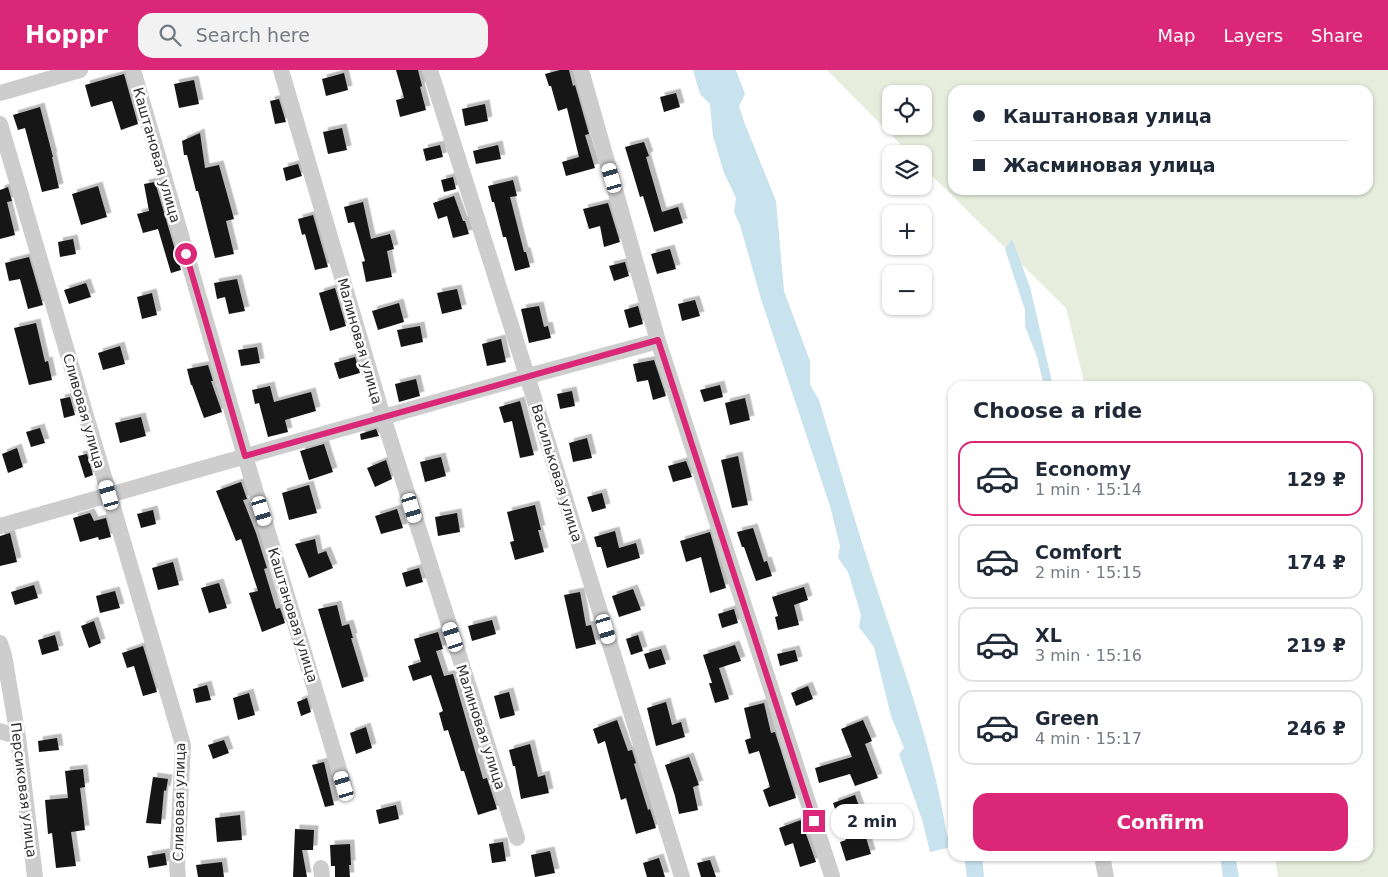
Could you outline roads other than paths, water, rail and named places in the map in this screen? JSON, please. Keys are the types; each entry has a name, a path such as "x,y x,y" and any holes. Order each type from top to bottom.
{"street":[{"path":"0,93 80,70"},
{"name":"Каштановая улица","path":"132,70 344,786"},
{"name":"Малиновая улица","path":"281,70 383,417 517,838"},
{"name":"Васильковая улица","path":"430,70 682,877"},
{"path":"581,70 658,340 832,876"},
{"name":"Сливовая улица","path":"0,124 182,745 178,877"},
{"path":"0,526 658,340"},
{"name":"Персиковая улица","path":"0,644 4,655 18,737 35,877"},
{"path":"0,731 18,737"},
{"path":"1103,861 1106,877"}],"water":[{"path":"693,70 736,70 745,94 739,106 776,201 784,291 810,361 810,385 819,400 866,555 925,737 948,836 948,848 930,852 923,823 899,754 904,748 891,716 874,647 859,627 861,615 848,572 838,558 840,546 830,506 761,299 740,225 734,212 736,198 724,173 713,136 710,104 700,94"},
{"path":"1012,239 1030,287 1052,381 1043,381 1037,357 1025,326 1025,310 1005,249"},
{"path":"965,861 982,861 984,877 967,877"},
{"path":"1221,861 1236,861 1239,877 1223,877"}]}
